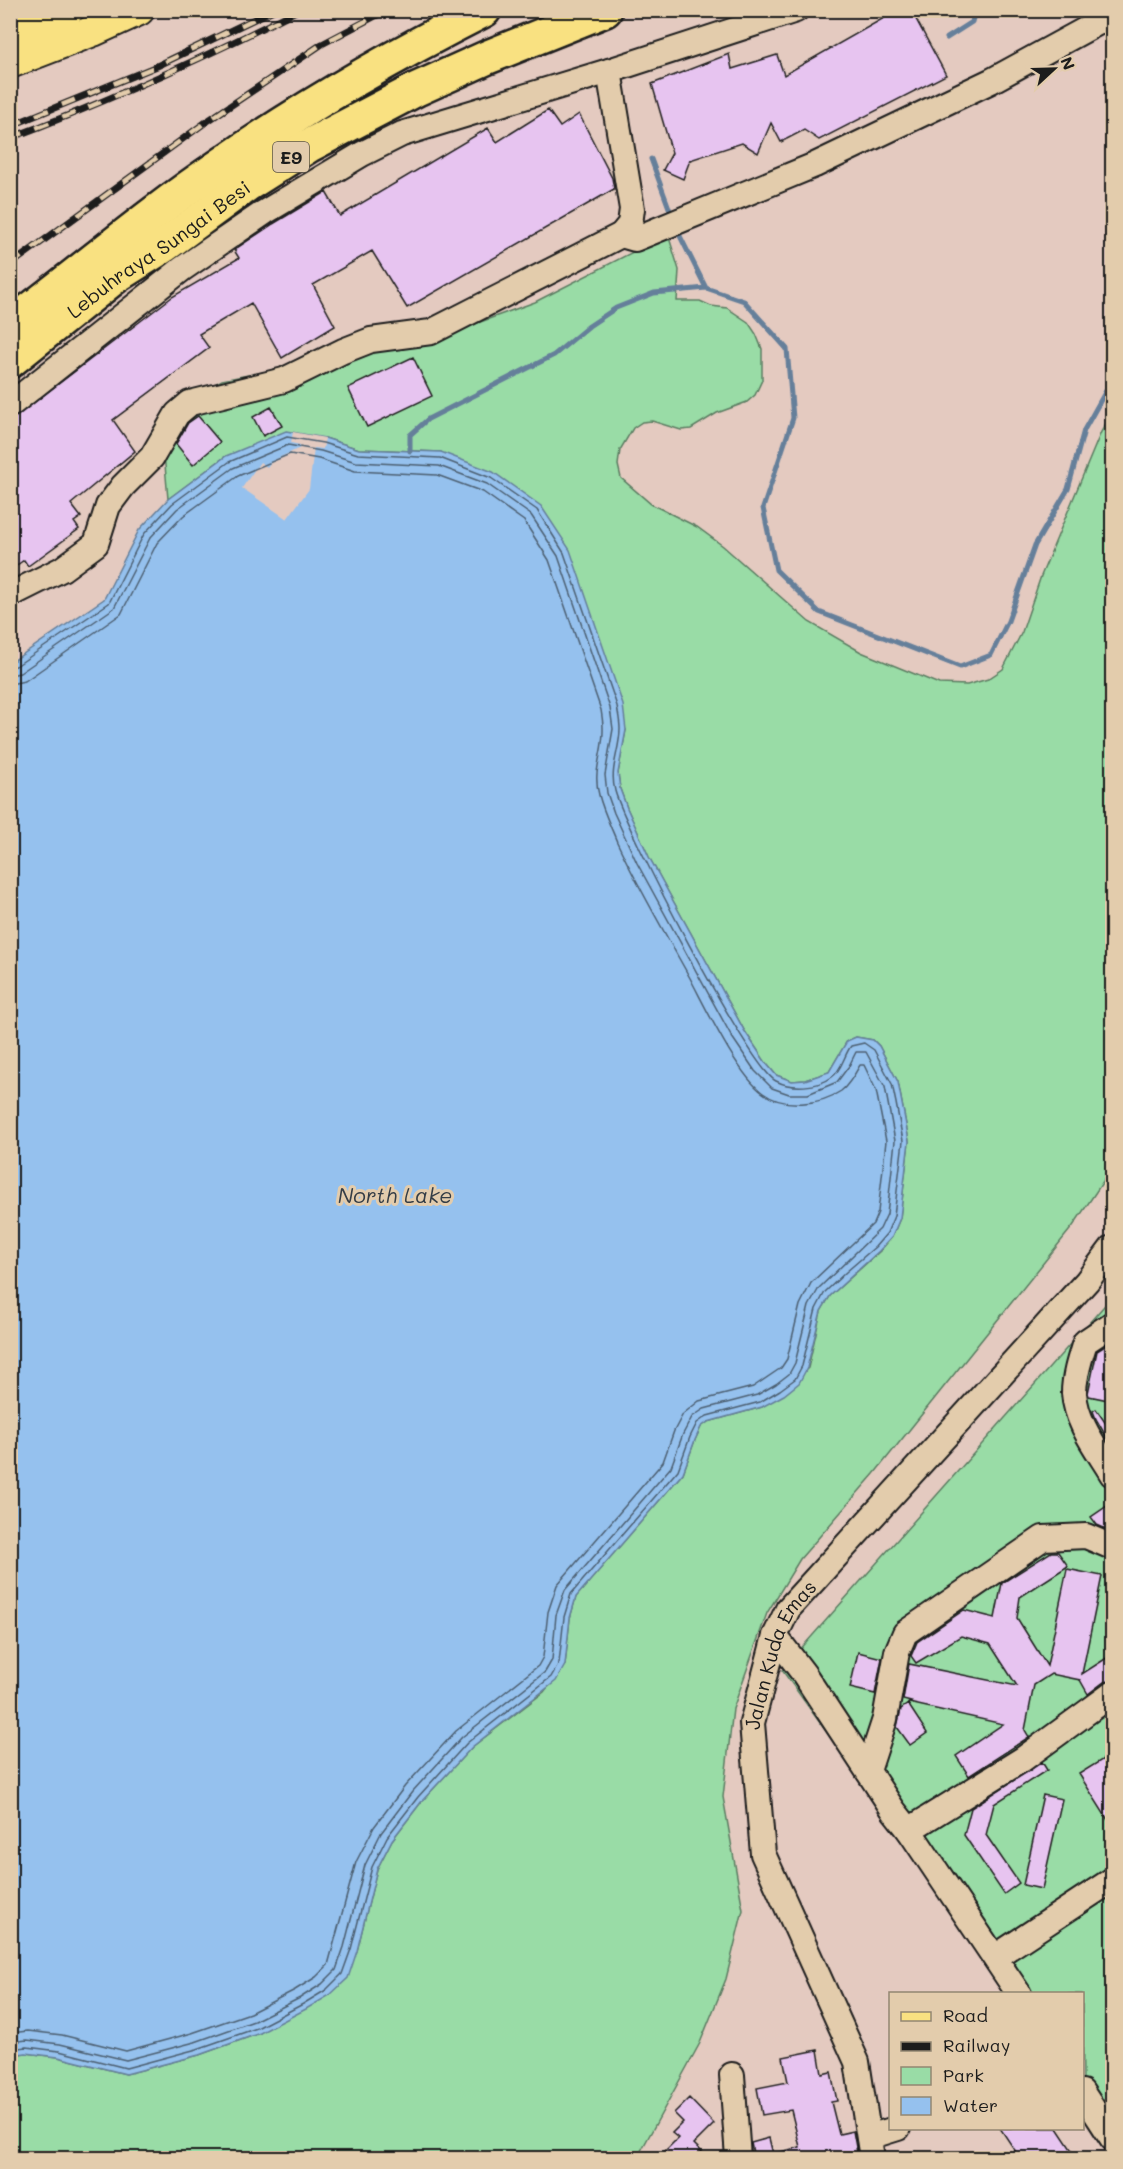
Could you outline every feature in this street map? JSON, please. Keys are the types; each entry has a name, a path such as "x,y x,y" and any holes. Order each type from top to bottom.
{"highway":[{"name":"Lebuhraya Sungai Besi","path":"10,325 220,165 372,71 484,10"},
{"name":"Lebuhraya Sungai Besi","path":"10,361 116,276 165,245 248,184 308,146 417,89 488,57 605,10"}],"main road":[{"path":"10,32 68,10"},
{"path":"10,63 93,31 139,10"}],"street":[{"path":"10,405 182,269 265,212 362,154 402,134 609,71 796,10"},
{"path":"621,235 635,239 815,165 991,81 1113,15"},
{"path":"10,595 62,569 96,544 108,506 123,486 152,457 177,414 190,403 284,380 371,340 431,333 621,235 630,224 632,209 609,71"},
{"name":"Jalan Kuda Emas","path":"870,2148 857,2062 763,1854 752,1723 775,1636 788,1609 1087,1281 1113,1248"},
{"path":"1113,1324 1085,1342 1077,1369 1074,1393 1081,1422 1113,1474"},
{"path":"868,1771 885,1719 897,1652 905,1633 1043,1538 1086,1536 1113,1547"},
{"path":"775,1636 804,1674 1018,1992"},
{"path":"909,1830 1023,1759 1113,1694"},
{"path":"994,1957 1113,1880"},
{"path":"732,2075 738,2158"},
{"path":"1084,2094 1113,2138"},
{"path":"870,2148 895,2130"}],"green space":[{"path":"668,234 679,270 677,301 700,301 711,306 727,308 748,322 762,349 762,380 755,395 747,402 717,413 691,429 681,430 652,421 642,422 633,428 620,450 618,465 621,478 651,504 697,527 723,546 809,622 861,652 939,684 967,685 988,679 1003,669 1022,632 1041,576 1101,432 1112,413 1112,1168 1073,1226 874,1474 800,1559 767,1613 733,1709 723,1797 743,1910 726,1979 700,2043 637,2158 11,2158 10,2055 26,2053 58,2057 126,2074 199,2055 260,2033 357,1951 377,1869 392,1840 422,1801 472,1747 544,1692 565,1665 570,1618 576,1597 683,1473 701,1427 708,1422 762,1407 808,1368 821,1311 830,1296 880,1251 892,1237 900,1218 909,1141 898,1082 879,1046 873,1040 856,1037 847,1041 829,1072 805,1080 792,1081 776,1075 766,1063 744,1030 649,857 627,808 620,789 618,773 626,730 441,452 359,449 325,438 226,456 168,499 163,442 194,396 222,380 431,340 535,302"},
{"path":"1112,1297 1112,2130 1084,2090 1084,1992 1013,1992 782,1670"}],"water":[{"name":"North Lake","path":"286,431 325,438 359,449 441,452 493,472 541,506 570,550 623,705 626,730 618,773 620,789 627,808 649,857 744,1030 776,1075 792,1081 805,1080 829,1072 847,1041 856,1037 873,1040 879,1046 898,1082 909,1141 900,1218 892,1237 830,1296 821,1311 807,1368 799,1383 784,1395 762,1407 708,1422 701,1427 683,1473 576,1597 570,1618 565,1665 556,1681 472,1747 422,1801 392,1840 377,1869 348,1978 330,1995 260,2033 199,2055 126,2074 58,2057 26,2053 11,2055 10,663 104,599 139,530 168,499 226,456"}],"pier":[{"path":"293,432 325,438 323,449 314,448 309,489 287,519 242,488 260,462 267,467 272,461 300,448 300,445 291,443"}],"building":[{"path":"898,10 911,10 946,75 819,140 804,130 781,142 771,123 758,153 742,143 690,160 683,179 663,170 672,153 652,84 729,54 732,69 777,55 784,75"},
{"path":"548,110 560,127 579,114 612,178 614,189 407,308 372,251 313,285 335,326 282,358 251,303 199,334 209,348 113,420 135,451 71,504 81,517 74,522 79,529 28,566 24,560 10,570 10,421 172,297 239,258 234,250 326,192 340,216 488,128 497,142"},
{"path":"413,357 432,396 367,427 348,388"},
{"path":"271,407 282,426 263,436 253,417"},
{"path":"198,416 220,442 193,465 176,444 188,423"},
{"path":"1113,1341 1113,1401 1089,1396 1097,1351"},
{"path":"1096,1409 1113,1434 1113,1448 1096,1419 1093,1411"},
{"path":"1113,1502 1113,1532 1097,1525 1091,1517"},
{"path":"1051,1552 1058,1552 1068,1566 1020,1597 1017,1618 1047,1666 1067,1569 1102,1576 1082,1674 1113,1654 1113,1680 1104,1682 1088,1694 1080,1680 1051,1674 1034,1685 1025,1730 1029,1737 969,1776 956,1756 1003,1724 903,1700 909,1664 1017,1686 990,1644 961,1636 916,1663 911,1656 917,1642 964,1610 995,1618 1002,1583"},
{"path":"858,1652 882,1658 875,1694 850,1688"},
{"path":"908,1704 927,1733 910,1745 897,1727 901,1709"},
{"path":"1113,1753 1113,1828 1079,1774"},
{"path":"1042,1762 1047,1770 994,1804 986,1835 1019,1883 1004,1894 964,1835 971,1808"},
{"path":"1043,1795 1062,1799 1042,1889 1023,1885"},
{"path":"818,2050 822,2074 831,2072 837,2101 831,2102 839,2134 853,2131 858,2158 754,2158 751,2143 769,2138 773,2154 800,2147 791,2110 762,2115 757,2088 788,2082 783,2057"},
{"path":"689,2098 714,2124 694,2144 708,2158 658,2158 678,2138 672,2133 683,2122 674,2113"},
{"path":"1001,2130 1058,2130 1077,2158 1020,2158"}],"waterway":[{"path":"947,38 972,22 975,10"},
{"path":"651,159 672,216"},
{"path":"676,228 706,288"},
{"path":"410,451 410,435 428,419 554,355 589,326 616,308 654,293 706,288 744,301 787,349 793,418 763,508 776,570 819,612 960,667 991,655 1008,621 1035,545 1068,489 1084,430 1112,380"}],"railway":[{"path":"10,126 157,66 273,10"},
{"path":"10,138 156,78 298,10"},
{"path":"10,265 206,122 322,44 387,10"}]}
